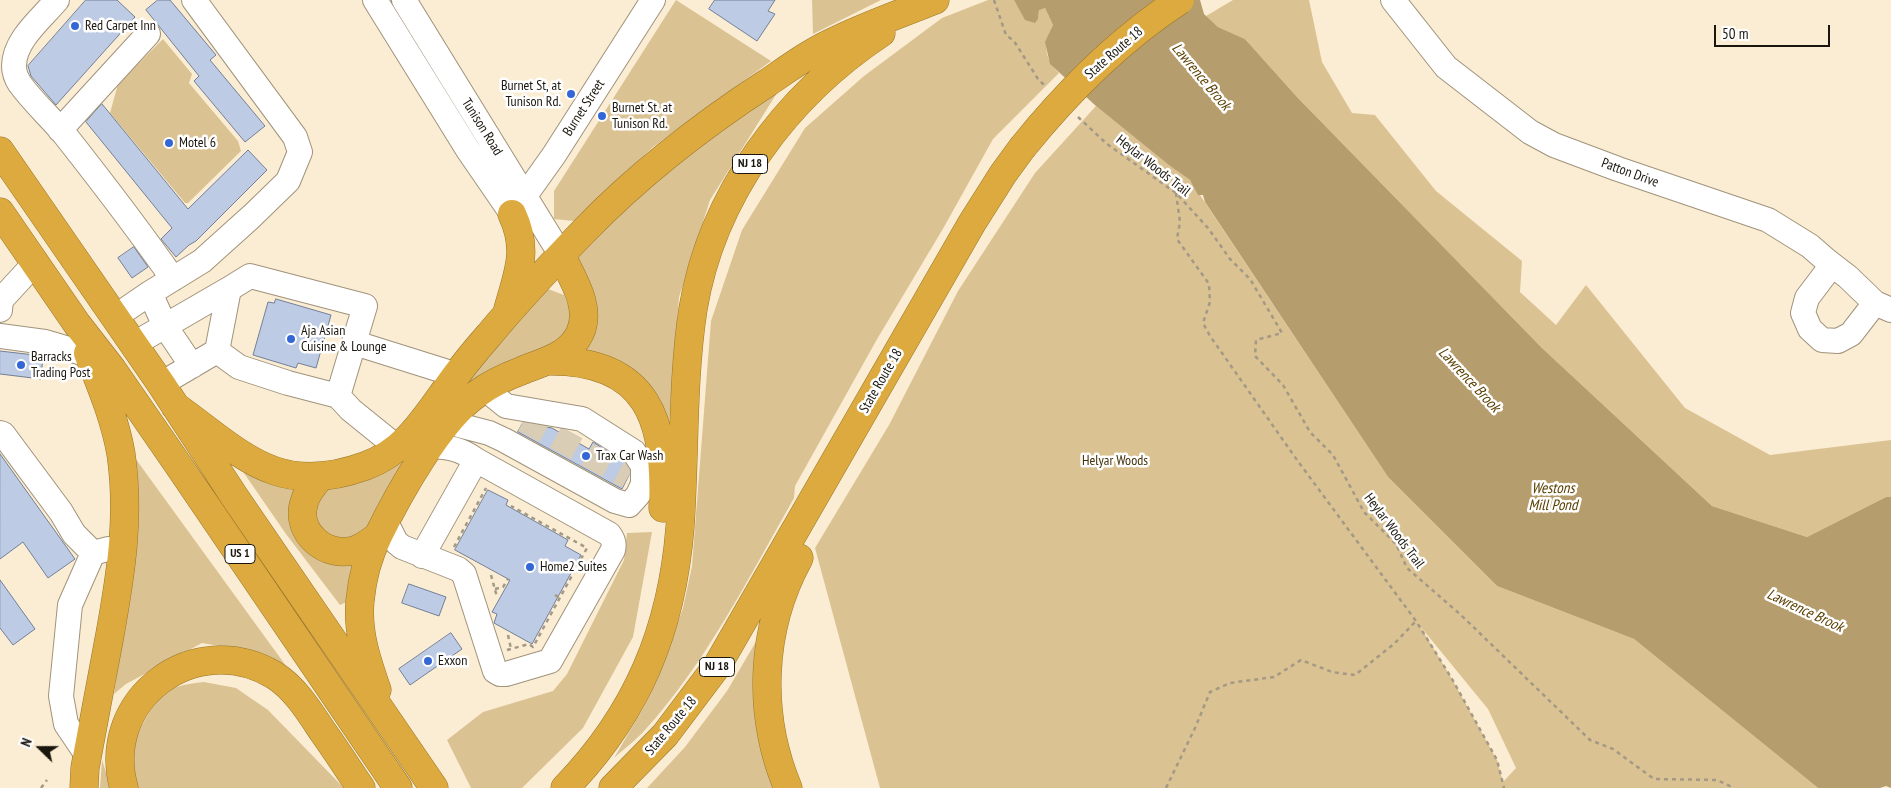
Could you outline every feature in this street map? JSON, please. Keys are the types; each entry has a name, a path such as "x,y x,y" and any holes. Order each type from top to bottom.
{"highway":[{"path":"168,395 238,454 260,466 288,475 320,477 366,466 398,448 417,430 457,375 507,313 608,207 652,169 701,129 753,92 835,40 935,0"},
{"name":"NJ 18","path":"565,788 602,746 627,709 646,672 669,600 678,547 688,353 694,307 708,253 723,216 742,178 763,144 808,92 839,64 858,50 899,21 935,0"},
{"name":"State Route 18","path":"614,788 665,735 718,666 972,223 1003,174 1054,110 1091,72 1133,35 1180,0"},
{"name":"US 1","path":"0,150 134,344 239,504 434,788"},
{"path":"507,313 518,274 521,253 518,205"},
{"name":"US 1","path":"0,212 77,324 129,394 398,788"},
{"path":"386,720 363,648 359,619 363,577 382,529 447,422 464,404 485,389 520,371 549,361 571,346 580,333 583,320 580,295 561,255"},
{"path":"77,324 112,416 121,453 125,504 124,545 116,601 84,775"},
{"path":"549,361 586,363 617,375 636,390 644,400 655,422 661,445 663,476 658,639"},
{"path":"788,788 777,760 768,712 766,686 770,646 773,626 784,590 811,538 827,476"},
{"path":"320,477 306,496 302,509 306,528 317,543 335,551 349,551 361,548 382,529"},
{"path":"124,788 120,766 122,741 127,722 136,705 152,687 170,673 193,663 214,659 235,660 258,667 285,683 307,709 361,788"}],"street":[{"path":"57,0 24,39 18,49 14,64 16,77 19,83 60,130 154,251 173,279"},
{"path":"115,317 202,261 288,181 300,152 295,137 194,0"},
{"name":"Tunison Road","path":"375,0 477,164 518,205 561,255"},
{"name":"Tunison Road","path":"404,0 429,40 518,205"},
{"name":"Burnet Street","path":"518,205 554,155 653,0"},
{"name":"Patton Drive","path":"1392,0 1446,67 1530,132 1554,145 1618,169 1768,220 1810,246 1883,306"},
{"path":"60,130 148,34"},
{"path":"408,53 429,40"},
{"path":"0,238 30,255 0,300 0,310"},
{"path":"1832,265 1807,298 1803,313 1810,329 1822,340 1838,341 1851,334 1883,306"},
{"path":"134,344 250,276 365,306 338,396"},
{"path":"168,395 192,366 217,351 229,289"},
{"path":"150,293 165,326 192,366"},
{"path":"0,336 45,342 89,355"},
{"path":"355,344 457,375"},
{"path":"217,351 239,367 288,383 338,396 351,410 398,448"},
{"path":"447,422 489,433 504,440 615,501 629,505 638,495 636,480 643,466 634,452 582,419 515,413 485,389"},
{"path":"489,433 515,413"},
{"path":"0,434 3,434 19,454 61,512 74,534 93,553"},
{"path":"382,529 402,547 458,569 464,574 495,672 506,674 550,661 613,550 614,541 608,534 476,460 466,452 450,447 431,446"},
{"path":"422,556 476,460"},
{"path":"93,553 124,545"},
{"path":"84,775 66,724 60,696 70,606 93,553"}],"path":[{"path":"994,0 1006,35 1014,41 1038,79 1052,92"},
{"name":"Heylar Woods Trail","path":"1072,112 1107,144 1176,193 1250,279 1282,333 1256,340 1255,356 1283,385 1310,432 1333,455 1364,512 1396,544 1407,568 1462,615 1590,740 1613,749 1654,779 1717,780 1734,788"},
{"path":"1176,193 1180,222 1177,239 1209,284 1210,302 1203,323 1210,336 1297,460 1416,621 1452,679 1497,760 1504,788"},
{"path":"450,555 488,486"},
{"path":"503,651 529,644 533,647 587,548 511,506"},
{"path":"491,575 497,597"},
{"path":"495,589 503,587 508,579"},
{"path":"555,595 560,598"},
{"path":"1166,788 1210,692 1230,683 1274,677 1301,660 1332,672 1355,675 1394,644 1416,621"},
{"path":"508,635 511,649"},
{"path":"41,788 46,780"}],"green space":[{"path":"676,0 771,61 653,147 574,221 554,219 554,191"},
{"path":"812,0 881,0 813,34"},
{"path":"988,0 1014,0 1020,10 1038,19 1039,9 1045,8 1053,25 1047,45 1048,56 1050,62 1059,73 993,139 944,227 876,341 795,486 794,498 726,618 688,677 667,704 641,734 614,758 644,707 658,678 683,608 692,566 711,321 742,230 805,128 864,76 942,18"},
{"path":"1233,0 1309,0 1322,62 1352,113 1375,115 1436,191 1522,261 1520,292 1556,325 1586,285 1685,408 1770,455 1891,440 1891,497 1886,497 1807,537 1712,506 1542,348 1297,97 1245,39 1218,27 1206,16"},
{"path":"163,39 192,74 189,83 238,141 241,151 188,203 185,203 110,113 118,84"},
{"path":"777,93 710,200 679,297 667,451 643,382 583,348 574,259 664,171 756,103"},
{"name":"Helyar Woods","path":"1096,106 1190,180 1388,477 1497,586 1634,639 1818,788 880,788 815,548 889,425 958,291 1035,173","holes":["1420,626 1488,709 1516,768 1503,782 1497,760"]},
{"path":"548,289 564,295 572,316 566,339 457,396 530,302"},
{"path":"414,449 370,531 352,542 321,533 313,511 325,489"},
{"path":"135,458 289,670 247,651 202,643 126,684 114,694 135,553"},
{"path":"237,463 302,486 294,511 359,557 349,601 340,605 286,534"},
{"path":"652,532 633,637 583,728 522,788 471,788 447,740 483,712 553,691 567,674 624,560 627,533"},
{"path":"761,633 777,788 647,788 685,747 727,691"},
{"path":"204,682 236,688 268,710 344,788 136,788 133,753 138,735 148,715 169,691 180,686"},
{"path":"102,760 111,788 100,788"}],"water":[{"name":"Westons Mill Pond","path":"1014,0 1200,0 1204,14 1218,27 1245,39 1297,97 1542,348 1712,506 1807,537 1886,497 1891,497 1891,788 1886,786 1880,788 1818,788 1634,639 1497,586 1388,477 1205,202 1203,195 1198,195 1190,180 1096,106 1050,64 1045,42 1053,25 1045,8 1039,10 1038,19 1035,23 1025,20"}],"building":[{"path":"86,0 117,0 135,17 56,105 31,76 28,66"},
{"path":"158,0 170,0 216,55 210,60 265,126 245,142 194,81 199,76 146,10"},
{"path":"715,0 775,0 768,11 775,14 757,41 709,9"},
{"path":"102,104 188,209 248,150 267,170 196,241 176,257 161,239 172,228 86,122"},
{"path":"134,247 148,267 132,278 118,258"},
{"name":"Aja Asian Cuisine & Lounge","path":"276,299 331,315 316,368 298,363 296,368 253,355 268,302 274,303"},
{"name":"Barracks Trading Post","path":"0,351 43,356 41,379 0,374"},
{"name":"Trax Car Wash","path":"523,423 552,428 589,449 593,442 624,462 629,470 629,475 622,489 518,432"},
{"path":"0,454 75,559 48,578 23,542 0,559"},
{"name":"Home2 Suites","path":"488,490 508,500 506,505 568,540 565,546 581,555 532,644 494,623 497,614 492,612 510,580 455,550"},
{"path":"0,580 35,629 13,645 0,628"},
{"path":"409,584 446,597 439,616 402,603"},
{"name":"Exxon","path":"451,633 462,649 410,685 399,669"}],"tunnel":[{"path":"524,420 628,477"}],"place":[{"name":"Red Carpet Inn","path":"75,26"},
{"name":"Burnet St, at Tunison Rd.","path":"571,94"},
{"name":"Burnet St. at Tunison Rd.","path":"602,116"},
{"name":"Motel 6","path":"169,143"},
{"name":"Aja Asian Cuisine & Lounge","path":"291,339"},
{"name":"Barracks Trading Post","path":"21,365"},
{"name":"Trax Car Wash","path":"586,456"},
{"name":"Home2 Suites","path":"530,567"},
{"name":"Exxon","path":"428,661"}],"water label":[{"name":"Lawrence Brook","path":"1201,77"},
{"name":"Lawrence Brook","path":"1469,380"},
{"name":"Lawrence Brook","path":"1805,611"}]}
